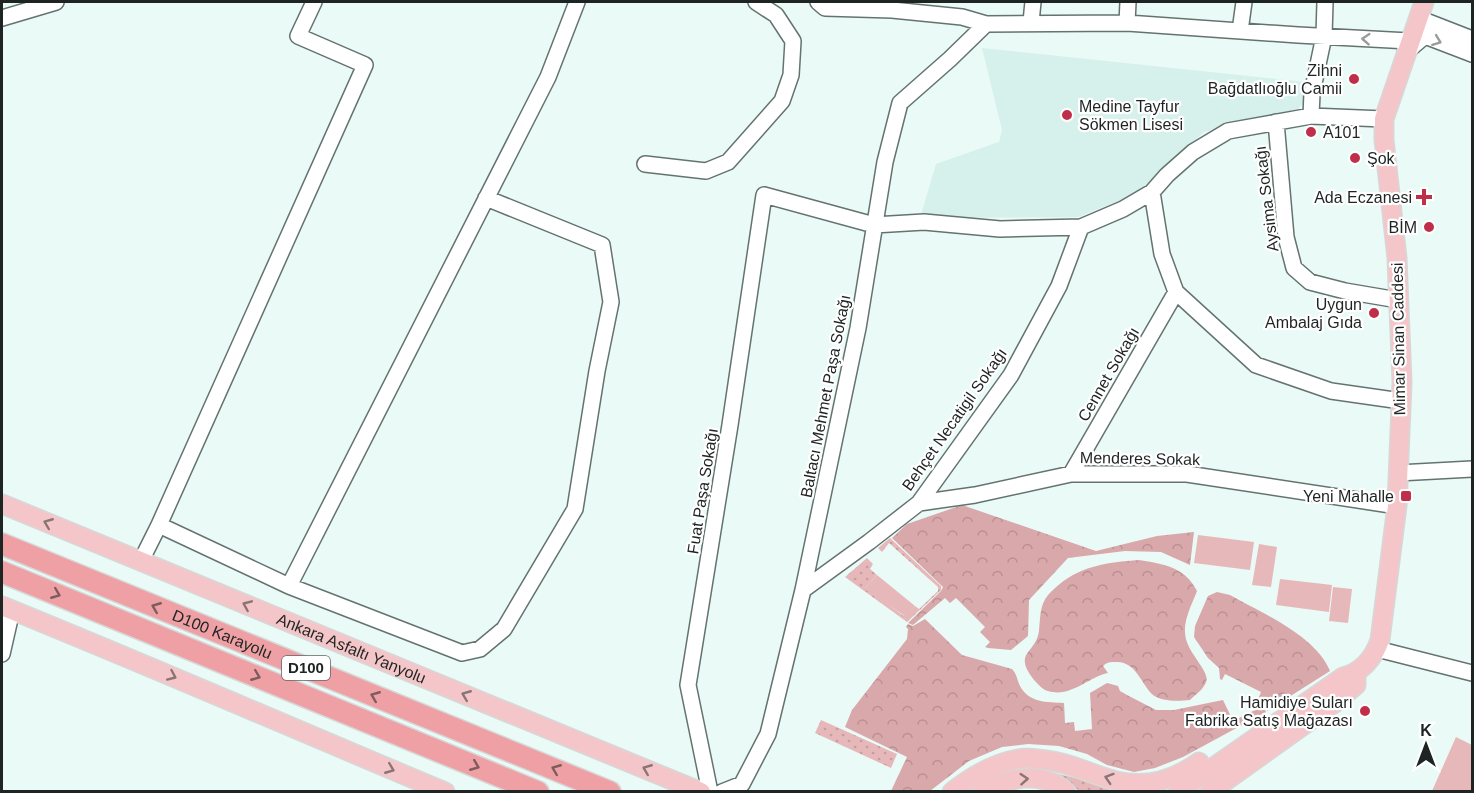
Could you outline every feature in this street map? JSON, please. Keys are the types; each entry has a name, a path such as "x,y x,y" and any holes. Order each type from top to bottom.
{"highway":[{"name":"D100 Karayolu","path":"2,544 610,792"},
{"name":"D100 Karayolu","path":"2,572 538,792"}],"main road":[{"name":"Mimar Sinan Caddesi","path":"1178,792 1343,677 1356,674 1377,649 1380,640 1397,506 1401,401 1397,258 1384,140 1384,119 1421,10"},
{"name":"Ankara Asfaltı Yanyolu","path":"2,504 701,792"},
{"path":"7,608 169,674 262,716 445,792"},
{"name":"Mimar Sinan Caddesi","path":"1210,792 1336,702 1356,685 1356,674"},
{"path":"1235,792 1336,702"},
{"path":"952,792 965,781 990,768 1020,758 1065,762 1116,781 1138,784 1157,782 1181,775 1199,762 1296,710"},
{"path":"982,792 1010,780 1029,777 1049,781 1066,792"}],"street":[{"path":"2,18 56,2"},
{"path":"141,561 365,65 298,36 314,2"},
{"path":"289,586 548,77 577,2"},
{"path":"645,164 706,171 728,162 782,102 791,75 793,40 776,15 756,2"},
{"path":"818,2 825,8 892,6 986,24 1127,22 1323,36 1407,47 1425,36 1473,54"},
{"path":"962,18 963,2"},
{"path":"1031,22 1033,2"},
{"path":"1127,22 1128,2"},
{"path":"1240,31 1244,2"},
{"path":"1311,116 1312,93 1323,36 1326,2"},
{"path":"1421,10 1473,39"},
{"name":"Baltacı Mehmet Paşa Sokağı","path":"722,792 742,784 768,734 803,590 858,328 885,162 900,103 986,24"},
{"path":"874,225 924,222 1000,229 1082,227 1123,209 1152,192 1193,152 1228,131 1311,116 1384,119"},
{"name":"Aysima Sokağı","path":"1275,122 1286,237 1294,268 1310,282 1345,291 1398,300"},
{"path":"1152,192 1162,254 1176,292 1256,365 1330,391 1401,401"},
{"name":"Fuat Paşa Sokağı","path":"711,792 688,685 764,195 874,225"},
{"path":"159,525 289,586 462,653 480,649 504,629 575,508 597,371 611,302 602,245 486,198"},
{"name":"Behçet Necatigil Sokağı","path":"803,590 919,503 1011,375 1059,286 1082,227"},
{"name":"Cennet Sokağı","path":"1071,474 1176,292"},
{"path":"1398,473 1473,469"},
{"name":"Menderes Sokak","path":"919,503 975,495 1071,474 1187,474 1397,506"},
{"path":"2,654 7,608"},
{"path":"1377,649 1473,673"}],"shaded area":[{"path":"982,48 1306,82 1304,102 1298,109 1204,132 1135,194 1078,217 920,218 936,164 999,142 1002,130"},
{"path":"1198,535 1254,542 1250,570 1194,563"},
{"path":"890,538 941,586 941,590 907,622 845,577 867,558 873,564 870,569 877,575 865,588 904,616 915,606 919,609 938,591 938,587 889,543 882,552 878,548"},
{"path":"1259,544 1277,547 1271,587 1252,585"},
{"path":"877,575 915,606 905,616 864,589"},
{"path":"1280,579 1332,585 1329,612 1276,605"},
{"path":"1333,587 1352,589 1348,623 1329,621"},
{"path":"821,720 897,754 891,768 815,733"},
{"path":"1456,737 1472,745 1472,791 1432,791"},
{"path":"1054,773 1080,779 1081,775 1157,790 1154,792 1079,791"}],"green space":[{"path":"962,505 1096,551 1157,536 1194,532 1190,565 1161,552 1125,551 1068,558 1029,600 1028,636 1011,650 988,648 985,647 990,642 980,632 985,627 956,598 950,603 945,598 913,625 908,623 943,587 892,538 907,524"},
{"path":"1139,560 1173,568 1186,577 1197,591 1187,617 1185,632 1189,647 1207,678 1203,687 1190,700 1161,699 1153,695 1129,665 1114,662 1103,666 1108,673 1064,692 1048,691 1042,688 1028,671 1025,658 1037,639 1042,608 1049,594 1063,581 1083,570 1116,562"},
{"path":"1217,592 1230,595 1301,636 1323,658 1330,671 1267,711 1259,697 1261,692 1225,674 1222,680 1220,679 1219,668 1208,658 1194,637 1195,626 1208,596"},
{"path":"925,619 962,655 1012,669 1028,696 1033,699 1064,703 1065,723 1074,722 1075,731 1092,729 1090,693 1107,683 1118,686 1120,691 1156,710 1174,710 1223,700 1233,721 1263,706 1266,712 1183,757 1155,768 1134,772 1107,765 1087,754 1059,746 1028,744 1002,747 969,761 930,791 891,791 907,757 845,727 852,710 907,639 908,624 913,626"}],"place":[{"name":"Zihni Bağdatlıoğlu Camii","path":"1354,79"},
{"name":"Medine Tayfur Sökmen Lisesi","path":"1067,115"},
{"name":"A101","path":"1311,132"},
{"name":"Şok","path":"1355,158"},
{"name":"Ada Eczanesi","path":"1424,197"},
{"name":"BİM","path":"1429,227"},
{"name":"Uygun Ambalaj Gıda","path":"1374,313"},
{"name":"Yeni Mahalle","path":"1406,496"},
{"name":"Hamidiye Suları Fabrika Satış Mağazası","path":"1365,711"}]}
